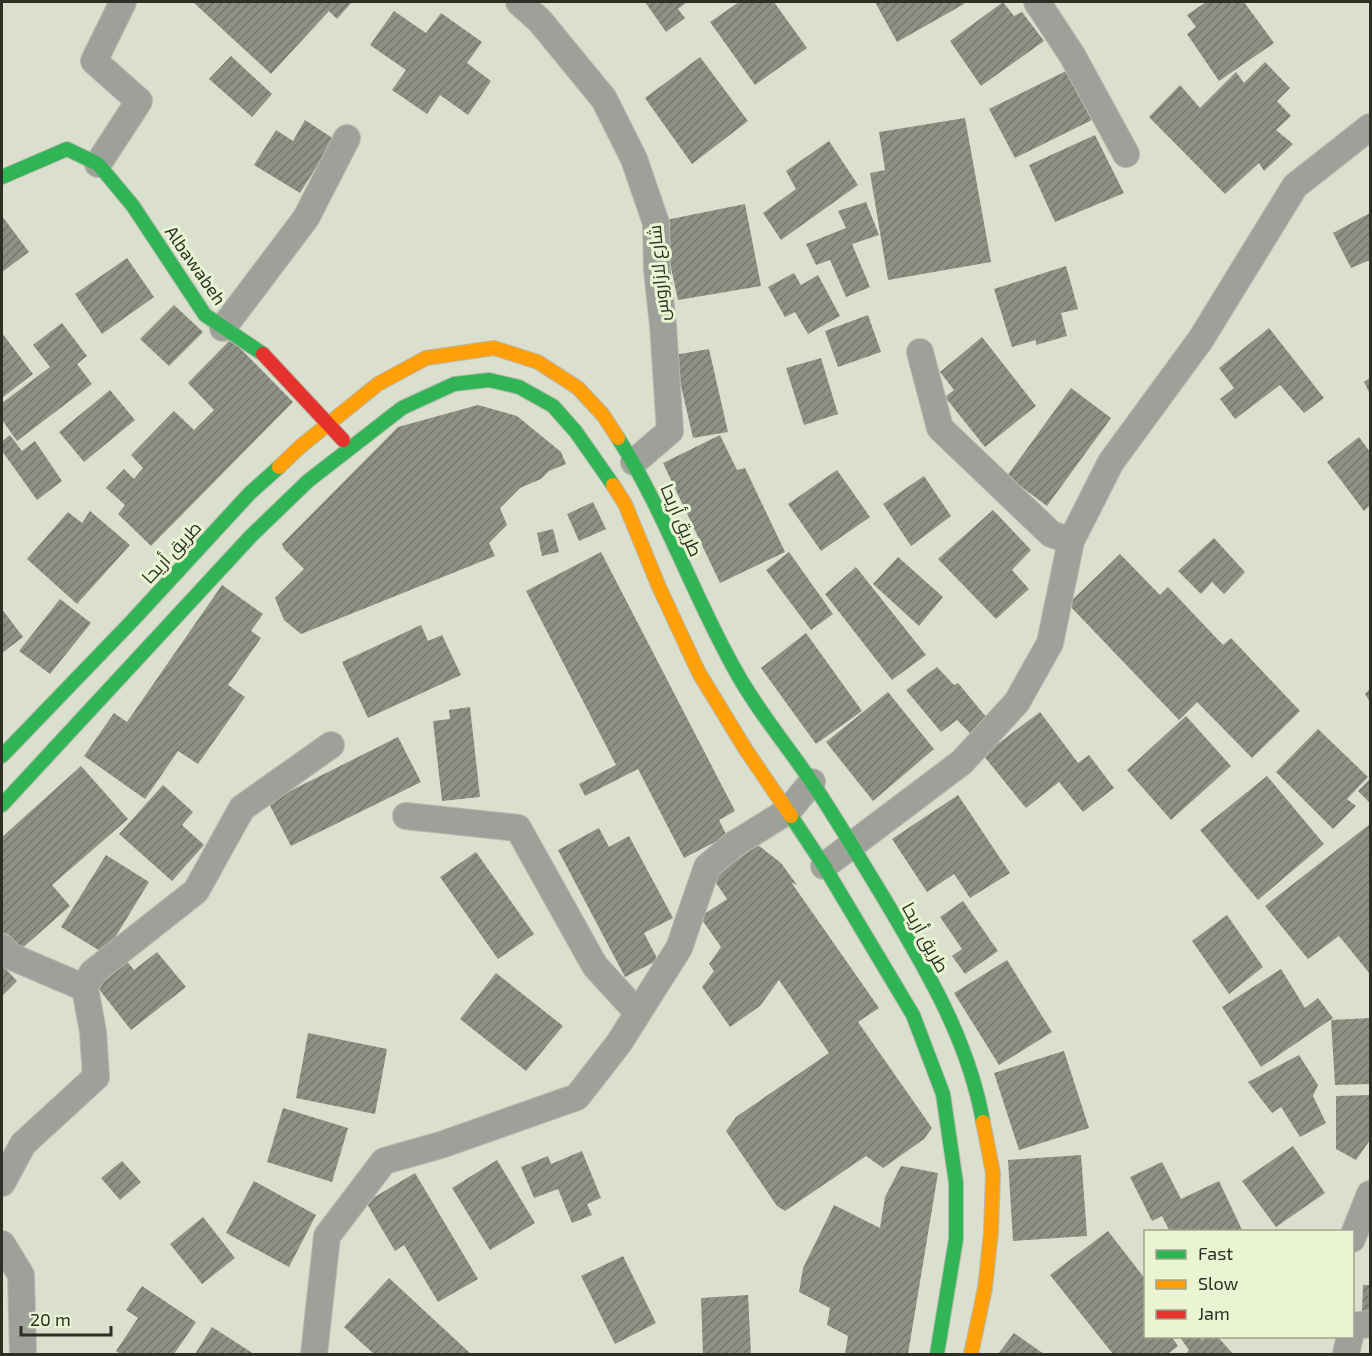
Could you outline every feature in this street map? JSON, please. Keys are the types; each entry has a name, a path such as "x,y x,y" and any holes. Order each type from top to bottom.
{"main road":[{"name":"Albawabeh","path":"2,177 67,149 98,164 133,206 205,315 268,358 350,448"},
{"name":"طريق أريحا","path":"2,756 133,620 250,493 329,423 378,384 426,357 494,348 538,362 578,388 603,415 634,462 734,669 772,729 812,782 852,845 923,964 963,1047 980,1103 993,1173 991,1232 985,1288 971,1354"},
{"path":"2,805 251,536 308,481 402,408 454,384 489,380 519,387 553,406 576,432 625,504 659,587 699,673 746,750 824,866 913,1015 944,1094 956,1183 956,1239 937,1354"}],"street":[{"path":"98,164 139,101 94,61 123,2"},
{"name":"شارع لازاروس","path":"519,2 540,21 604,99 634,159 656,223 657,270 670,431 634,462"},
{"path":"1037,2 1072,55 1126,154"},
{"path":"824,866 962,762 1017,702 1050,643 1071,541 1111,462 1201,339 1295,186 1371,127"},
{"path":"224,328 306,218 347,138"},
{"path":"920,352 940,428 1051,534 1071,541"},
{"path":"2,1183 23,1144 96,1077 93,1032 85,988 92,973 196,891 243,808 331,745"},
{"path":"314,1354 327,1236 384,1161 441,1145 577,1096 619,1043 679,948 707,867 733,845 788,811 812,782"},
{"path":"406,816 518,828 595,966 638,1013"},
{"path":"2,947 10,956 85,988"},
{"path":"1354,1236 1371,1194"},
{"path":"2,1244 21,1275 23,1354"},
{"path":"1354,1326 1371,1323"},
{"path":"1346,1354 1350,1338"}],"building":[{"path":"193,2 352,2 337,19 329,11 271,74"},
{"path":"645,2 687,2 678,9 685,18 666,32"},
{"path":"739,2 774,2 807,48 755,85 710,22"},
{"path":"875,2 963,2 964,4 897,42"},
{"path":"1003,2 1014,16 1022,12 1044,41 981,86 950,41"},
{"path":"1206,2 1244,2 1274,43 1219,81 1187,34 1196,27 1187,15"},
{"path":"394,11 426,33 441,13 482,42 467,63 491,81 468,115 440,95 427,114 392,90 406,70 370,45"},
{"path":"231,56 272,94 252,117 209,79"},
{"path":"700,57 748,121 692,164 645,98"},
{"path":"1265,62 1290,88 1277,101 1291,116 1276,130 1293,144 1264,171 1259,163 1225,194 1149,117 1180,85 1200,108 1236,72 1244,83"},
{"path":"1066,71 1092,120 1015,158 989,109"},
{"path":"965,118 991,262 888,280 870,173 885,170 879,132"},
{"path":"305,120 334,139 300,193 254,165 276,130 293,141"},
{"path":"1095,135 1124,193 1055,222 1029,165"},
{"path":"829,141 858,185 781,240 763,213 796,189 786,171"},
{"path":"866,202 879,235 852,244 870,287 846,297 830,260 816,265 806,244 846,228 838,211"},
{"path":"745,204 761,286 678,300 661,221"},
{"path":"1370,213 1370,260 1351,268 1333,233"},
{"path":"2,216 29,252 2,272"},
{"path":"127,258 154,297 102,334 75,294"},
{"path":"1066,266 1078,309 1061,313 1067,336 1036,345 1036,340 1012,347 994,289"},
{"path":"794,273 801,285 818,275 840,316 808,334 795,312 785,317 768,287"},
{"path":"174,305 203,332 169,366 140,339"},
{"path":"868,315 881,352 838,367 825,331"},
{"path":"62,323 87,356 77,364 92,384 17,441 2,420 2,403 50,367 33,345"},
{"path":"1269,328 1324,398 1304,413 1280,385 1235,419 1220,399 1234,388 1219,368"},
{"path":"2,333 33,374 2,398"},
{"path":"982,337 1036,406 985,447 945,397 954,390 940,372"},
{"path":"231,339 293,402 151,546 118,514 125,505 106,488 124,469 134,479 143,468 131,455 174,411 194,430 214,410 188,383"},
{"path":"709,349 728,432 693,438 674,355"},
{"path":"821,358 838,414 804,425 786,368"},
{"path":"1370,378 1370,394 1364,382"},
{"path":"1071,388 1111,418 1047,506 1007,476"},
{"path":"110,390 135,420 84,462 59,432"},
{"path":"478,405 517,416 561,452 566,464 520,488 500,508 507,525 489,543 495,556 301,634 284,620 275,598 304,569 284,549 282,544 398,427"},
{"path":"10,435 22,451 35,441 62,481 37,500 2,451 2,441"},
{"path":"720,435 737,470 745,468 785,552 720,583 663,463"},
{"path":"1359,437 1370,452 1370,505 1364,511 1327,462"},
{"path":"837,470 870,517 821,551 788,504"},
{"path":"924,476 951,516 911,546 883,504"},
{"path":"593,502 606,529 579,541 567,514"},
{"path":"993,510 1031,550 1012,570 1029,589 996,619 938,559"},
{"path":"90,511 130,545 77,604 27,559 68,512 82,523"},
{"path":"553,529 559,552 542,556 537,533"},
{"path":"1214,538 1245,572 1224,594 1212,582 1201,594 1178,571"},
{"path":"601,552 735,811 719,820 727,836 684,858 638,769 585,796 579,784 616,765 526,591"},
{"path":"789,552 833,614 811,630 766,570"},
{"path":"1120,554 1160,595 1168,587 1223,645 1231,638 1300,711 1252,758 1197,702 1179,720 1068,604"},
{"path":"898,557 943,597 919,626 873,584"},
{"path":"856,567 926,655 892,680 825,594"},
{"path":"222,585 263,614 251,631 261,638 228,685 245,697 198,764 178,751 145,799 84,756 114,713 127,722"},
{"path":"60,599 91,623 50,674 19,651"},
{"path":"2,609 23,637 2,653"},
{"path":"421,625 428,641 442,635 461,675 368,718 342,662"},
{"path":"806,633 862,711 816,744 761,668"},
{"path":"937,667 954,685 958,683 987,718 970,733 957,720 941,732 906,690"},
{"path":"1370,689 1370,702 1365,694"},
{"path":"888,692 934,749 873,801 826,742"},
{"path":"470,707 480,797 442,801 433,721 450,719 449,710"},
{"path":"1040,712 1078,763 1089,755 1114,788 1083,812 1059,782 1026,808 983,755"},
{"path":"1186,716 1231,766 1171,820 1127,770"},
{"path":"1318,729 1368,777 1347,799 1356,806 1333,829 1276,772"},
{"path":"398,737 421,782 291,846 268,802"},
{"path":"81,766 128,819 52,885 70,906 19,951 2,931 2,837"},
{"path":"1267,776 1324,844 1258,900 1200,830"},
{"path":"1370,779 1370,803 1358,791"},
{"path":"163,785 193,812 182,825 204,845 172,881 119,834"},
{"path":"958,795 1010,873 970,898 954,874 927,892 892,839"},
{"path":"1370,824 1370,974 1339,936 1308,959 1265,906"},
{"path":"599,828 609,847 629,836 673,918 644,933 658,960 625,977 558,850"},
{"path":"758,845 781,863 797,885 791,882 879,1008 858,1022 932,1128 924,1139 883,1168 866,1156 785,1211 777,1206 726,1131 736,1117 829,1053 779,980 760,1006 730,1027 702,987 714,971 709,964 721,947 700,917 727,899 712,877"},
{"path":"476,852 534,934 498,959 440,877"},
{"path":"106,855 149,882 105,954 61,927"},
{"path":"963,901 998,951 965,974 952,956 962,949 940,917"},
{"path":"1227,915 1263,967 1229,994 1192,941"},
{"path":"157,952 186,987 131,1030 94,983 125,959 134,970"},
{"path":"1007,960 1052,1032 999,1065 954,993"},
{"path":"2,965 17,981 2,996"},
{"path":"1281,969 1305,1008 1318,998 1333,1018 1261,1067 1222,1007"},
{"path":"496,973 563,1026 526,1071 460,1019"},
{"path":"1370,1018 1370,1084 1335,1085 1331,1020"},
{"path":"308,1033 387,1049 375,1114 296,1098"},
{"path":"1064,1051 1089,1128 1019,1150 994,1073"},
{"path":"1299,1055 1318,1085 1313,1096 1326,1123 1300,1137 1281,1107 1272,1113 1248,1082"},
{"path":"1370,1095 1370,1140 1356,1160 1336,1149 1336,1096"},
{"path":"283,1108 348,1128 332,1182 267,1162"},
{"path":"1293,1146 1325,1193 1276,1227 1242,1181"},
{"path":"582,1151 601,1198 587,1204 592,1215 572,1223 558,1189 534,1198 521,1167 548,1156 551,1164"},
{"path":"1081,1155 1087,1236 1013,1241 1008,1160"},
{"path":"497,1160 535,1223 490,1250 452,1188"},
{"path":"122,1161 141,1182 120,1200 101,1178"},
{"path":"1162,1162 1181,1199 1219,1181 1242,1230 1169,1230 1162,1216 1152,1221 1130,1177"},
{"path":"901,1166 938,1173 908,1354 845,1354 848,1336 827,1325 830,1308 799,1292 803,1268 834,1205 880,1228 885,1197"},
{"path":"415,1173 478,1279 438,1302 404,1245 395,1251 366,1202"},
{"path":"254,1181 316,1215 289,1267 226,1233"},
{"path":"203,1217 235,1258 202,1284 170,1244"},
{"path":"1108,1231 1144,1277 1144,1338 1172,1338 1178,1346 1168,1354 1113,1354 1050,1275"},
{"path":"623,1256 656,1323 615,1344 581,1276"},
{"path":"389,1278 471,1354 374,1354 344,1327"},
{"path":"1363,1285 1370,1285 1370,1312 1362,1312"},
{"path":"142,1286 196,1322 174,1354 121,1354 116,1351 138,1318 126,1310"},
{"path":"748,1295 751,1354 703,1354 701,1298"},
{"path":"212,1327 254,1354 195,1354"},
{"path":"1014,1333 1044,1354 998,1354"},
{"path":"1180,1338 1200,1338 1202,1340 1219,1338 1233,1354 1186,1354 1189,1350"}],"traffic: fast":[{"path":"2,177 67,149 98,164 133,206 205,315 263,354"},
{"path":"2,805 251,536 308,481 402,408 454,384 489,380 519,387 553,406 576,432 613,485"},
{"path":"618,438 650,494 719,640 743,683 831,812 916,952 957,1034 968,1063 983,1122"},
{"path":"2,756 133,620 250,493 279,467"},
{"path":"791,816 824,866 913,1015 943,1094 956,1183 956,1239 937,1354"}],"traffic: slow":[{"path":"279,467 301,446 378,384 426,358 494,348 538,362 578,388 603,415 618,438"},
{"path":"613,485 625,504 659,587 699,673 746,750 791,816"},
{"path":"971,1354 985,1288 991,1232 993,1173 983,1122"}],"traffic: jam":[{"path":"263,354 343,440"}]}
